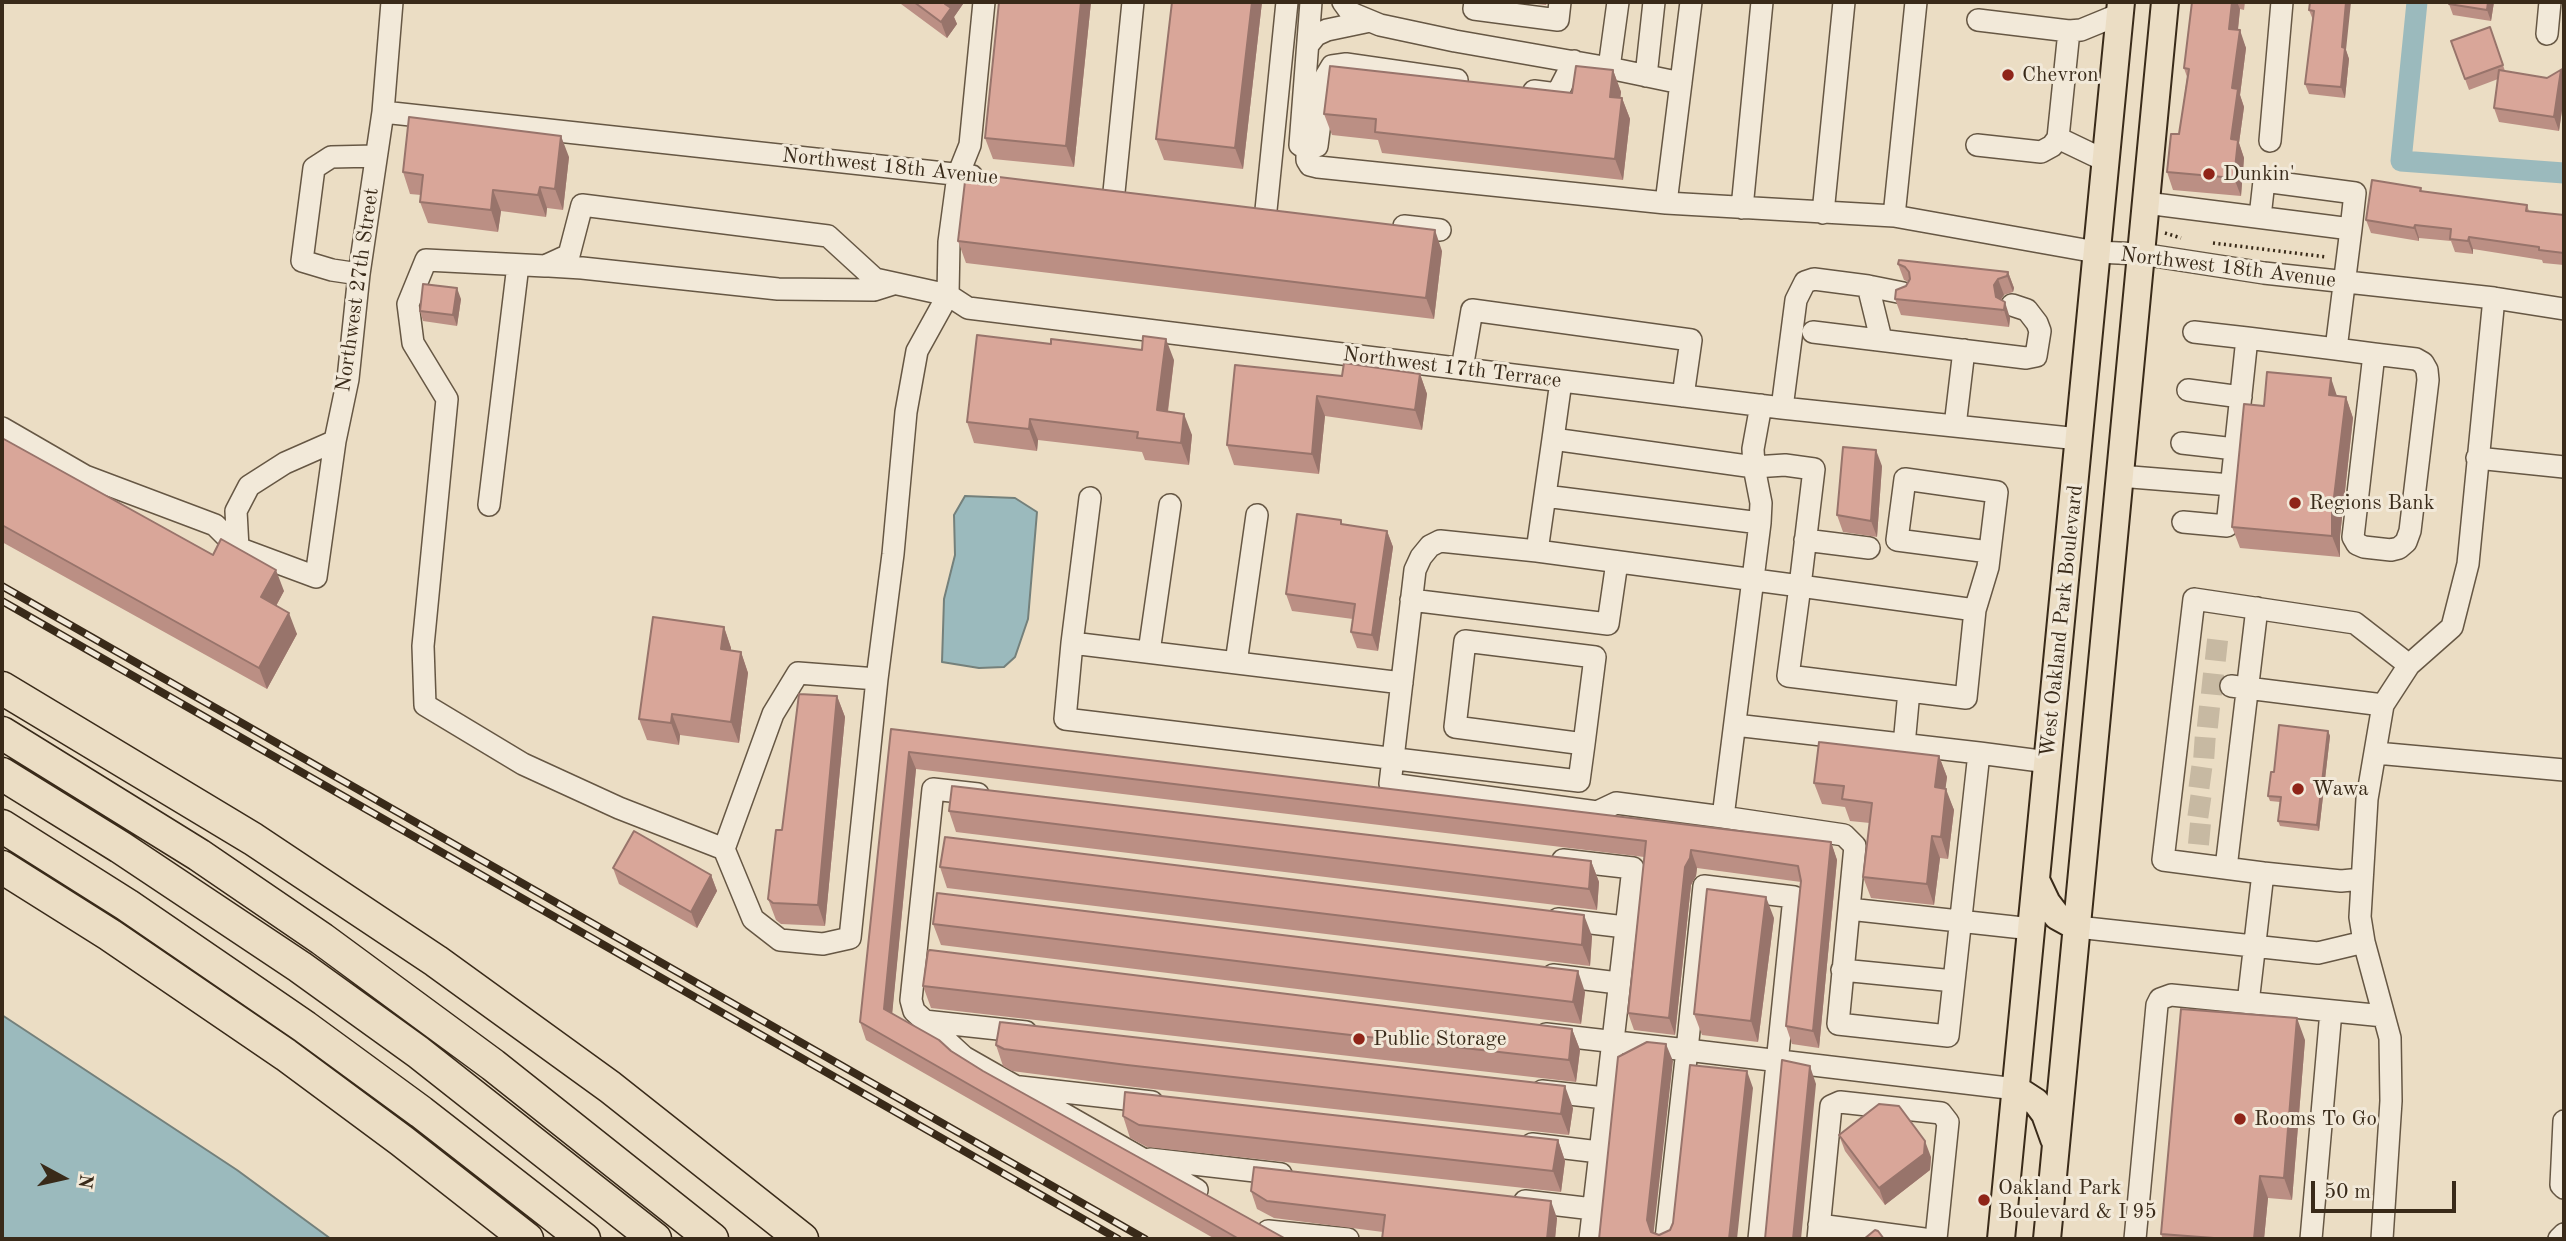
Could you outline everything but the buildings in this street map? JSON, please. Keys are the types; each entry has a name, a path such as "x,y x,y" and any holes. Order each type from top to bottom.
{"highway":[{"path":"2,688 211,813 416,947 610,1087 802,1239"},
{"path":"2,733 189,849 322,939 494,1065 712,1239"},
{"path":"2,774 140,860 300,967 418,1052 655,1239"},
{"path":"2,826 128,905 325,1040 584,1239"},
{"path":"2,867 110,935 276,1048 402,1141 527,1239"}],"main road":[{"name":"West Oakland Park Boulevard","path":"2047,1239 2141,254 2155,204 2165,2"},
{"name":"West Oakland Park Boulevard","path":"2001,1239 2120,8"},
{"path":"2079,439 2098,447 2109,457 2119,476"},
{"path":"2036,879 2047,903 2057,916 2077,928"},
{"path":"2016,1089 2036,1102 2045,1114 2056,1144"}],"street":[{"name":"Northwest 27th Street","path":"238,548 316,577 335,441 348,379 359,274 383,112 391,2"},
{"path":"877,679 798,673 773,715 724,849 753,919 780,940 823,944 850,937 893,554 906,412 917,351 948,295 948,242 958,175 970,145 984,2"},
{"path":"1088,189 1121,192 1133,2"},
{"path":"1266,210 1287,2"},
{"path":"1311,2 1300,145 1307,149 1317,146 1326,76 1332,66 1346,64 1479,83"},
{"path":"1343,2 1352,13 1368,11"},
{"path":"1475,2 1474,9 1558,20 1560,2"},
{"path":"1609,68 1618,2"},
{"path":"1646,76 1654,2"},
{"path":"1667,203 1691,2"},
{"path":"1742,208 1762,2"},
{"path":"1823,213 1844,2"},
{"path":"1894,216 1916,2"},
{"path":"2270,141 2282,2"},
{"path":"2547,34 2550,2"},
{"path":"1978,20 2069,31 2081,30 2120,8"},
{"path":"1308,45 1316,35 1368,11"},
{"path":"1368,11 1380,25 1681,83"},
{"path":"1977,145 2041,152 2052,146 2057,138 2069,31"},
{"path":"1518,89 1557,94 1574,61"},
{"name":"Northwest 18th Avenue","path":"383,112 997,179"},
{"path":"2057,138 2106,161"},
{"name":"Northwest 18th Avenue","path":"1307,149 1310,165 1318,167 1667,203 1894,216 2096,252 2141,254 2343,283 2564,309"},
{"path":"359,274 332,270 302,261 314,168 331,157 376,156"},
{"path":"2260,217 2264,181 2355,193 2336,349"},
{"path":"2155,204 2351,229"},
{"path":"545,266 569,254 582,205 828,236 875,279 895,283"},
{"path":"1386,224 1440,230"},
{"path":"724,849 619,808 523,764 425,705 423,646 447,399 412,343 408,304 426,260 582,268 778,289 874,290 895,283"},
{"path":"489,505 518,265"},
{"path":"1723,817 1760,523 1761,503 1753,449 1772,407 1796,300 1801,286 1814,279 1903,293"},
{"name":"Northwest 17th Terrace","path":"895,283 948,295 968,308 1772,407 2079,439"},
{"path":"1868,286 1881,339"},
{"path":"2382,1239 2391,1101 2390,1038 2364,942 2360,917 2367,799 2383,705 2409,665 2452,627 2468,564 2494,299"},
{"path":"1813,332 2026,358 2036,356 2040,331 2037,323 2027,310 2012,305"},
{"path":"1462,369 1472,310 1691,340 1683,396"},
{"path":"2194,332 2416,359 2423,363 2428,380 2410,531 2406,542 2391,550 2364,547 2357,544 2353,537 2374,354"},
{"path":"2183,522 2227,526 2247,338"},
{"path":"1955,426 1964,350"},
{"path":"1537,551 1561,381"},
{"path":"2188,390 2241,397"},
{"path":"2,428 85,476 215,525 238,548"},
{"path":"1553,439 1754,467 1785,465 1814,469 1788,676 1966,698 1975,610 1985,580 1989,552 1997,492 1905,479 1897,540 1989,552"},
{"path":"238,548 236,511 249,486 285,463 335,441"},
{"path":"2182,443 2235,449"},
{"path":"2477,458 2564,467"},
{"path":"2119,476 2231,485"},
{"path":"1545,496 1760,523"},
{"path":"1090,498 1065,719 1579,781 1584,744 1595,657 1465,641 1455,727 1584,744"},
{"path":"1149,652 1170,505"},
{"path":"1236,663 1257,515"},
{"path":"1805,540 1869,548"},
{"path":"1975,610 1537,551 1440,541 1430,546 1415,570 1390,784 1597,812 1616,803 1844,835 1855,846 1838,1024 1948,1037 1979,753"},
{"path":"1411,600 1608,624 1617,562"},
{"path":"2362,879 2341,881 2163,860 2167,830 2180,804 2198,648 2194,599 2355,623 2409,665"},
{"path":"2209,835 2224,810 2243,653 2257,608"},
{"path":"1072,643 1402,683"},
{"path":"2239,687 2383,705"},
{"path":"1904,745 1909,691"},
{"path":"1735,725 2048,762"},
{"path":"2376,753 2564,770"},
{"path":"1002,797 933,789 935,843 923,956 911,1000 915,1011 964,1057 1211,1198"},
{"path":"2167,830 2209,835"},
{"path":"2209,835 2226,868"},
{"path":"1537,857 1633,868 1590,1239"},
{"path":"2248,1003 2263,873"},
{"path":"1666,1239 1704,886 1794,897 1759,1239"},
{"path":"1849,909 2032,929"},
{"path":"1543,917 1625,927"},
{"path":"2077,928 2318,953 2328,953 2364,942"},
{"path":"1842,970 1954,981"},
{"path":"1536,973 1618,983"},
{"path":"2135,1239 2157,1005 2160,999 2171,995 2384,1016"},
{"path":"2311,1239 2331,1011"},
{"path":"924,1021 1046,1034"},
{"path":"1529,1032 2016,1089"},
{"path":"1012,1086 1175,1104"},
{"path":"1523,1088 1605,1098"},
{"path":"1924,1239 1819,1232 1831,1106 1840,1102 1941,1113 1948,1122 1936,1239"},
{"path":"2564,1121 2561,1185 2564,1188"},
{"path":"1517,1143 1599,1152"},
{"path":"1141,1158 1305,1177"},
{"path":"1511,1200 1593,1209"},
{"path":"1247,1219 1276,1235 1348,1239"},
{"path":"2559,1239 2564,1234"}],"path":[{"path":"2155,204 2164,233 2183,238"},
{"path":"2209,242 2347,260"}],"water":[{"path":"965,496 1015,498 1037,512 1028,619 1015,657 1004,667 979,668 942,662 944,599 955,555 954,515"},
{"path":"2,1015 237,1170 331,1239 2,1239"}],"waterway":[{"path":"2417,2 2401,161 2564,173"}],"tunnel":[{"path":"2206,649 2233,652"},
{"path":"2202,683 2231,686"},
{"path":"2198,716 2227,719"},
{"path":"2194,747 2223,749"},
{"path":"2190,776 2219,780"},
{"path":"2189,805 2216,809"},
{"path":"2189,833 2210,835"}],"railway":[{"path":"2,586 1145,1239"},
{"path":"2,601 1118,1239"}],"place":[{"name":"Chevron","path":"2008,75"},
{"name":"Dunkin'","path":"2209,174"},
{"name":"Regions Bank","path":"2295,503"},
{"name":"Wawa","path":"2298,789"},
{"name":"Public Storage","path":"1359,1039"},
{"name":"Rooms To Go","path":"2240,1119"},
{"name":"Oakland Park Boulevard & I 95","path":"1984,1200"}]}
